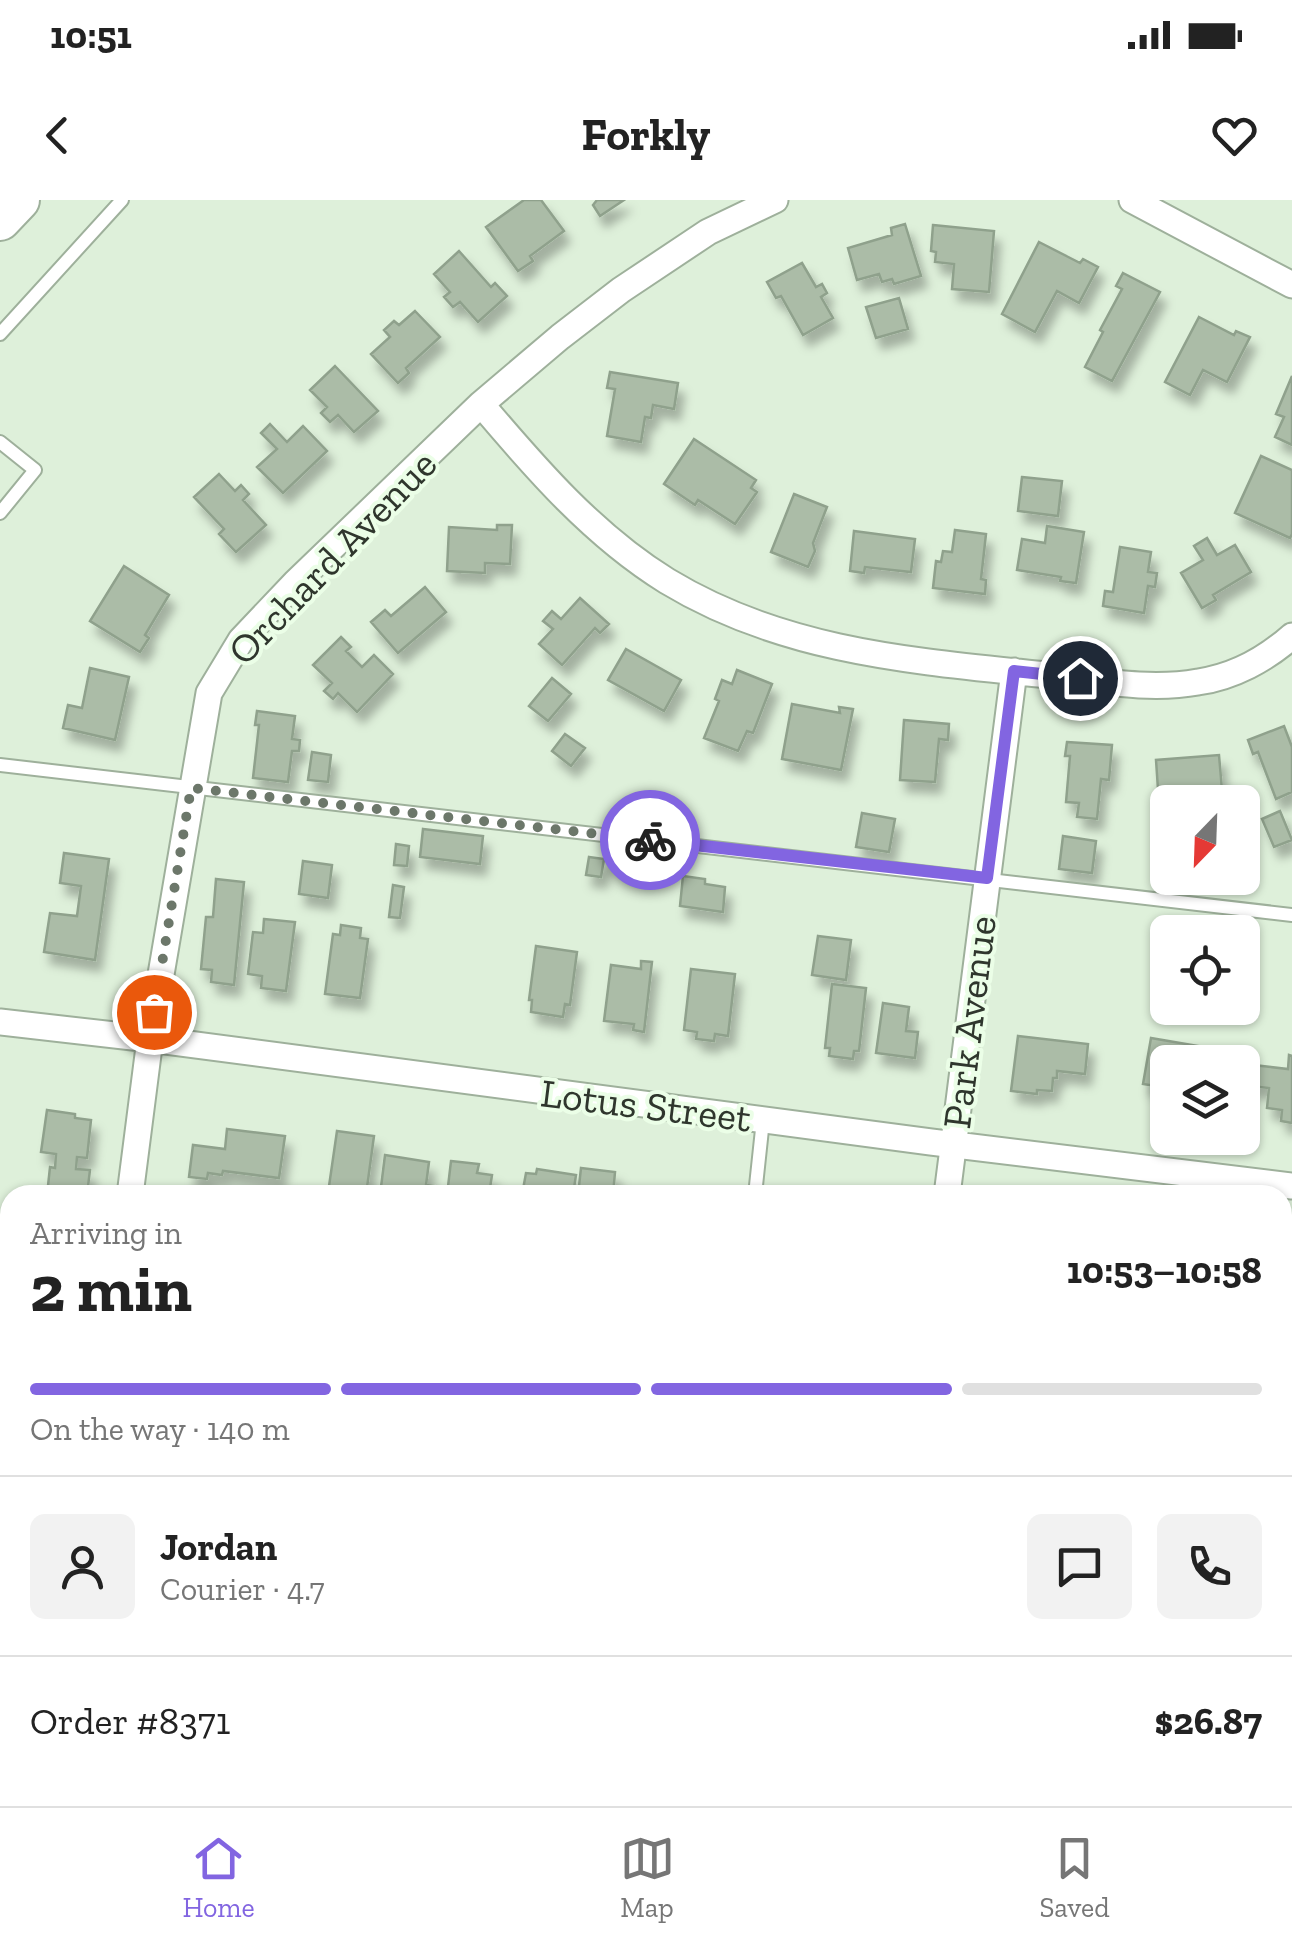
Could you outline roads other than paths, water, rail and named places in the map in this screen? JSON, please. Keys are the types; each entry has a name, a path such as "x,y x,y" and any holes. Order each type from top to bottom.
{"highway":[{"path":"0,220 18,200"}],"street":[{"name":"Orchard Avenue","path":"131,1185 150,1039 208,693 240,640 482,404 560,337 708,232 775,200"},
{"path":"1132,200 1292,285"},
{"path":"482,404 560,492 616,546 728,614 791,636 852,651 1146,685 1198,682 1233,672 1272,654 1292,636"},
{"name":"Park Avenue","path":"948,1185 1014,671"},
{"name":"Lotus Street","path":"0,1022 1284,1185"}],"lane":[{"path":"0,334 122,200"},
{"path":"0,442 35,470 0,512"},
{"path":"0,764 1292,914"},
{"path":"756,1185 763,1120"}]}
